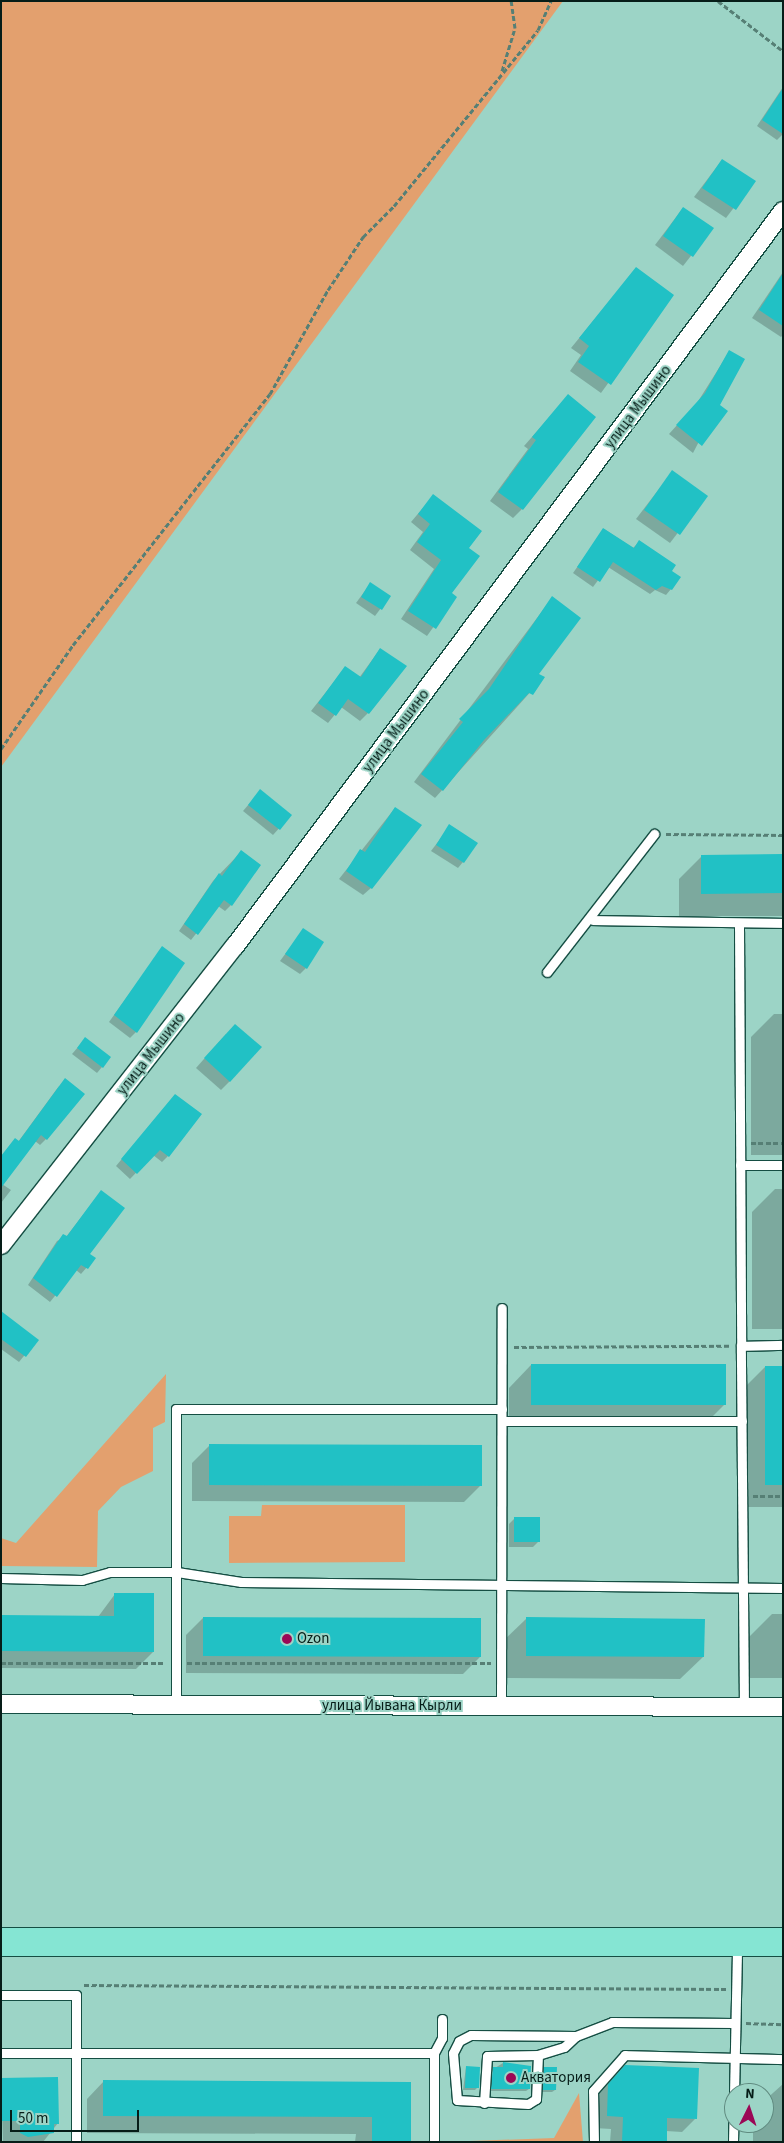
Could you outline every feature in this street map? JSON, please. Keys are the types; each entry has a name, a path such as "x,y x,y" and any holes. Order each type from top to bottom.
{"main road":[{"path":"1,1942 783,1942"}],"street":[{"name":"улица Мышино","path":"1,1245 241,939 783,211"},
{"name":"улица Йывана Кырли","path":"1,1704 783,1707"}],"lane":[{"path":"547,972 654,834"},
{"path":"593,920 739,924 783,923"},
{"path":"739,924 744,1707"},
{"path":"740,1165 783,1165"},
{"path":"501,1706 498,1588 502,1421 502,1308"},
{"path":"741,1346 783,1345"},
{"path":"176,1705 176,1409 502,1409"},
{"path":"502,1421 742,1421"},
{"path":"1,1578 82,1580 110,1572 177,1572 240,1582 498,1588 783,1588"},
{"path":"733,2142 733,2058 737,1942"},
{"path":"1,1995 76,1995 76,2142"},
{"path":"434,2142 434,2053 442,2038 442,2019"},
{"path":"538,2056 534,2102 484,2103 455,2098 453,2053 464,2037 576,2036 612,2022 734,2023"},
{"path":"484,2103 487,2056 538,2056 564,2047 576,2036"},
{"path":"1,2053 434,2053"},
{"path":"594,2142 593,2092 625,2055 783,2059"}],"path":[{"path":"502,72 515,28 511,1"},
{"path":"1,749 73,645 270,394 328,290 363,237 394,206 538,30 551,1"},
{"path":"718,1 783,51"},
{"path":"654,834 783,835"},
{"path":"740,1143 783,1143"},
{"path":"502,1347 741,1346"},
{"path":"742,1496 783,1496"},
{"path":"1,1663 500,1663"},
{"path":"81,1985 735,1989"},
{"path":"734,2023 783,2024"}],"shaded area":[{"path":"1,1 563,1 1,767"},
{"path":"166,1374 165,1422 153,1428 153,1471 121,1487 98,1511 97,1567 1,1566 1,1538 16,1543"},
{"path":"262,1505 405,1505 405,1562 229,1563 229,1516 261,1516"},
{"path":"579,2093 583,2142 443,2142 554,2138"}],"building":[{"path":"783,88 783,134 762,120"},
{"path":"722,159 756,181 736,210 702,188"},
{"path":"683,207 714,228 693,257 663,236"},
{"path":"636,267 674,295 611,385 578,362 589,346 579,338"},
{"path":"783,273 783,326 759,310"},
{"path":"729,350 745,359 720,405 728,411 702,446 676,425 705,393"},
{"path":"568,394 596,417 523,510 498,492 536,440 532,437"},
{"path":"672,470 708,496 680,535 644,510"},
{"path":"433,494 482,531 469,548 480,556 452,593 457,597 436,629 408,611 441,560 417,542 430,524 418,514"},
{"path":"603,528 634,548 639,540 676,565 672,571 681,577 672,590 662,586 656,590 613,562 600,582 577,567"},
{"path":"370,582 391,596 382,610 361,597"},
{"path":"552,596 581,618 539,674 545,677 533,695 529,693 484,740 443,791 421,774 463,722 459,719 489,689"},
{"path":"380,648 407,666 369,714 348,699 336,716 318,703 345,666 361,677"},
{"path":"260,789 292,815 280,830 248,805"},
{"path":"395,807 422,825 372,889 346,871 360,849 365,852"},
{"path":"449,824 478,843 464,863 436,845"},
{"path":"241,850 261,865 232,906 224,900 198,935 184,924 219,873 222,876"},
{"path":"783,854 783,893 701,894 701,855"},
{"path":"303,928 324,942 307,969 285,954"},
{"path":"162,946 185,963 137,1033 114,1015"},
{"path":"235,1024 262,1047 230,1082 204,1058"},
{"path":"85,1037 111,1057 103,1068 77,1048"},
{"path":"65,1078 85,1094 47,1140 41,1135 1,1188 1,1156 15,1138 19,1141"},
{"path":"175,1094 202,1114 169,1157 160,1150 137,1174 121,1159"},
{"path":"101,1190 125,1208 90,1254 96,1258 88,1269 81,1265 57,1297 33,1278 63,1234 67,1236"},
{"path":"1,1311 39,1340 26,1357 1,1339"},
{"path":"531,1364 726,1364 726,1405 531,1405"},
{"path":"765,1366 783,1366 783,1485 765,1485"},
{"path":"209,1444 482,1445 482,1486 209,1485"},
{"path":"514,1517 540,1517 540,1542 514,1542"},
{"path":"114,1593 154,1593 154,1652 1,1651 1,1615 114,1616"},
{"path":"203,1617 481,1618 481,1657 203,1656"},
{"path":"526,1617 705,1619 704,1657 526,1656"},
{"path":"503,2062 531,2066 530,2089 491,2089 493,2067 503,2067"},
{"path":"625,2065 699,2068 697,2119 667,2118 667,2142 622,2142 623,2117 607,2116 608,2084"},
{"path":"466,2066 480,2067 479,2088 465,2088"},
{"path":"544,2067 557,2067 556,2090 543,2090"},
{"path":"58,2077 59,2124 54,2124 54,2133 28,2137 20,2133 20,2121 1,2121 1,2078"},
{"path":"103,2080 411,2082 411,2142 372,2142 372,2117 103,2116"}],"place":[{"name":"Ozon","path":"287,1639"},
{"name":"Акватория","path":"511,2078"}]}
